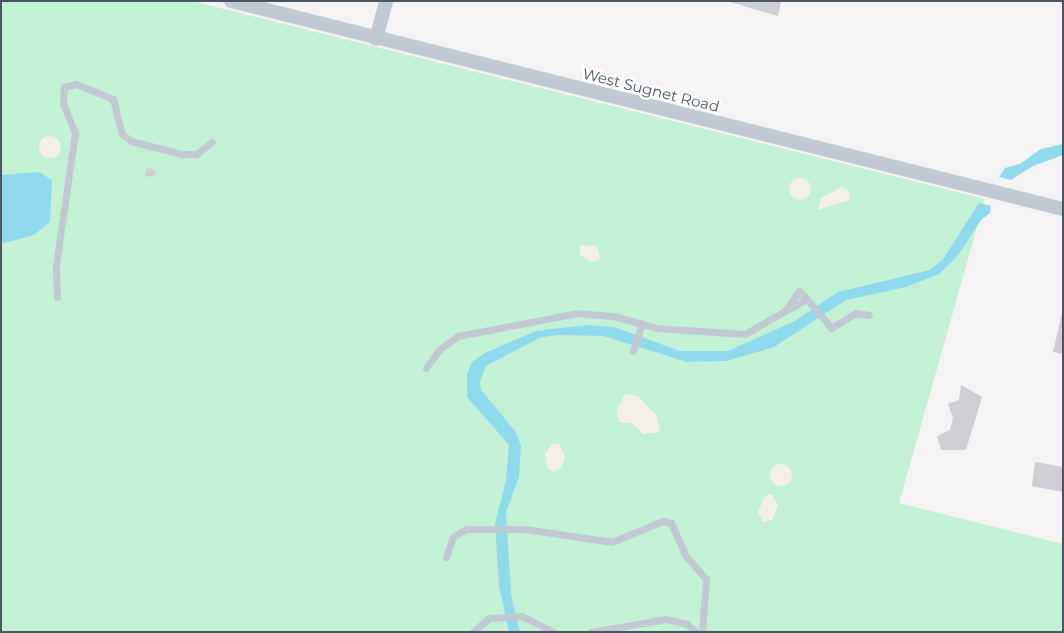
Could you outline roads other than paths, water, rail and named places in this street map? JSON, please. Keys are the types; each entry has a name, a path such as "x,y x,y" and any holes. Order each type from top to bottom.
{"street":[{"name":"West Sugnet Road","path":"231,1 376,39 1063,209"},
{"path":"376,39 386,1"}],"lane":[{"path":"57,297 56,265 75,133 63,104 64,87 76,84 113,99 122,134 131,141 182,154 196,154 212,142"},
{"path":"785,311 799,291 807,299 821,320 831,328 856,313 869,314"},
{"path":"426,368 440,349 458,336 485,329 577,313 642,324 721,334 745,334 807,299"},
{"path":"633,351 642,324"},
{"path":"446,557 453,537 466,529 510,529 612,542 654,523 672,523 686,555 706,579 702,632"},
{"path":"472,632 482,621 501,616 522,616 553,632"},
{"path":"591,632 666,619 687,624 696,632"}],"water":[{"path":"1063,144 1063,155 1033,166 1011,180 999,177 1005,168 1020,164 1041,149"},
{"path":"39,172 52,180 50,222 34,235 1,244 1,175"},
{"path":"979,203 991,206 990,213 981,220 957,257 939,274 906,287 846,300 774,347 726,361 687,362 603,336 555,335 539,338 486,366 480,381 481,390 516,432 521,446 519,477 506,512 511,594 520,632 509,632 499,586 495,524 506,480 509,445 467,397 467,374 472,362 485,353 536,331 586,325 614,327 680,351 728,351 795,321 838,292 930,270 943,259"}]}
